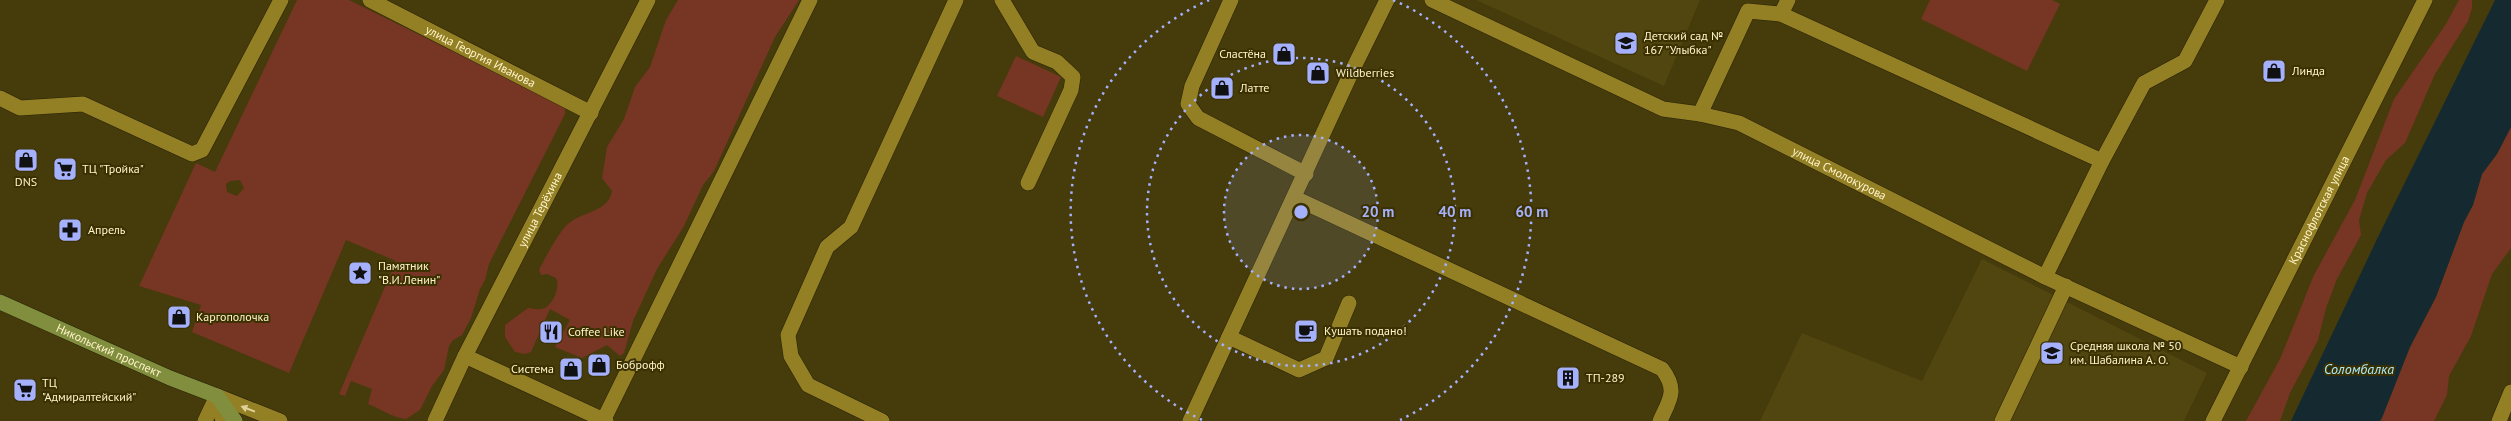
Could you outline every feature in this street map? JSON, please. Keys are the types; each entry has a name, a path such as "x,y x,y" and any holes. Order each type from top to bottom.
{"main road":[{"name":"Никольский проспект","path":"0,302 170,378 217,396"},
{"path":"217,396 236,421"}],"street":[{"path":"0,98 20,108 84,104 192,154 202,150 281,0"},
{"name":"улица Георгия Иванова","path":"370,0 591,113"},
{"name":"улица Терёхина","path":"435,421 464,356 648,0"},
{"path":"464,356 604,421 810,0"},
{"path":"882,421 808,385 791,356 788,335 826,248 851,227 956,0"},
{"path":"1002,0 1033,52 1057,62 1073,77 1071,90 1028,183"},
{"path":"1230,0 1192,86 1188,104 1198,118 1306,174"},
{"path":"1190,421 1295,198 1352,71 1387,0"},
{"name":"улица Смолокурова","path":"1432,0 1453,5 1663,109 1700,114 1739,123 2045,277 2241,367"},
{"path":"2045,277 2102,161 2144,83 2185,61 2217,0"},
{"name":"Краснофлотская улица","path":"2213,421 2425,0"},
{"path":"1700,114 1748,11 1784,7 2102,161"},
{"path":"1295,198 1662,369 1670,380 1672,394 1660,421"},
{"path":"2002,421 2066,286"},
{"path":"1230,337 1299,370 1326,358 1348,303"},
{"path":"2499,421 2511,392"},
{"path":"205,421 217,396"},
{"path":"217,396 223,421"},
{"path":"217,396 280,421"}],"shaded area":[{"path":"297,0 349,0 565,107 565,114 489,264 471,318 462,335 453,340 449,346 444,370 432,386 420,410 406,419 391,415 368,404 372,389 351,381 345,396 339,394 396,261 346,240 289,373 192,332 201,305 139,286 196,163 215,172","holes":["240,180 244,188 237,196 227,192 226,184 230,181"]},
{"path":"678,0 799,0 775,37 714,171 703,185 684,226 657,269 633,321 624,353 620,356 607,345 582,358 555,347 570,320 550,309 531,352 525,354 515,352 505,337 505,325 528,308 545,308 552,301 556,292 556,278 547,274 541,275 539,270 548,253 568,224 600,208 610,198 612,191 602,178 607,147 624,119 635,87 650,67 666,20"},
{"name":"Детский сад № 167 \"Улыбка\"","path":"1476,0 1700,0 1664,86"},
{"path":"1930,0 2052,0 2060,4 2027,71 1921,19"},
{"path":"2459,0 2472,0 2468,21 2435,74 2405,143 2386,160 2367,193 2359,220 2361,235 2337,279 2326,308 2318,340 2290,393 2280,421 2246,421 2280,359 2314,275 2355,200 2394,99 2446,24"},
{"path":"1016,56 1061,77 1043,117 997,96"},
{"path":"2511,127 2511,248 2492,274 2471,336 2449,376 2447,395 2434,421 2380,421 2410,347 2436,297 2464,222 2473,205 2482,174 2497,154"},
{"name":"Средняя школа № 50 им. Шабалина А. О.","path":"1982,259 2207,373 2184,421 1760,421 1802,333 1922,381"}],"water":[{"name":"Соломбалка","path":"2495,0 2511,0 2511,127 2497,154 2482,174 2473,205 2464,222 2436,297 2410,347 2382,418 2380,421 2291,421 2377,239"}],"place":[{"name":"Детский сад № 167 \"Улыбка\"","path":"1626,43"},
{"name":"Сластёна","path":"1284,54"},
{"name":"Линда","path":"2274,71"},
{"name":"Wildberries","path":"1318,73"},
{"name":"Латте","path":"1222,88"},
{"name":"DNS","path":"26,160"},
{"name":"ТЦ \"Тройка\"","path":"65,169"},
{"name":"Апрель","path":"70,230"},
{"name":"Памятник \"В.И.Ленин\"","path":"360,273"},
{"name":"Каргополочка","path":"179,317"},
{"name":"Кушать подано!","path":"1306,331"},
{"name":"Coffee Like","path":"551,332"},
{"name":"Средняя школа № 50 им. Шабалина А. О.","path":"2052,353"},
{"name":"Боброфф","path":"599,365"},
{"name":"Система","path":"571,369"},
{"name":"ТП-289","path":"1568,378"},
{"name":"ТЦ \"Адмиралтейский\"","path":"25,390"}]}
